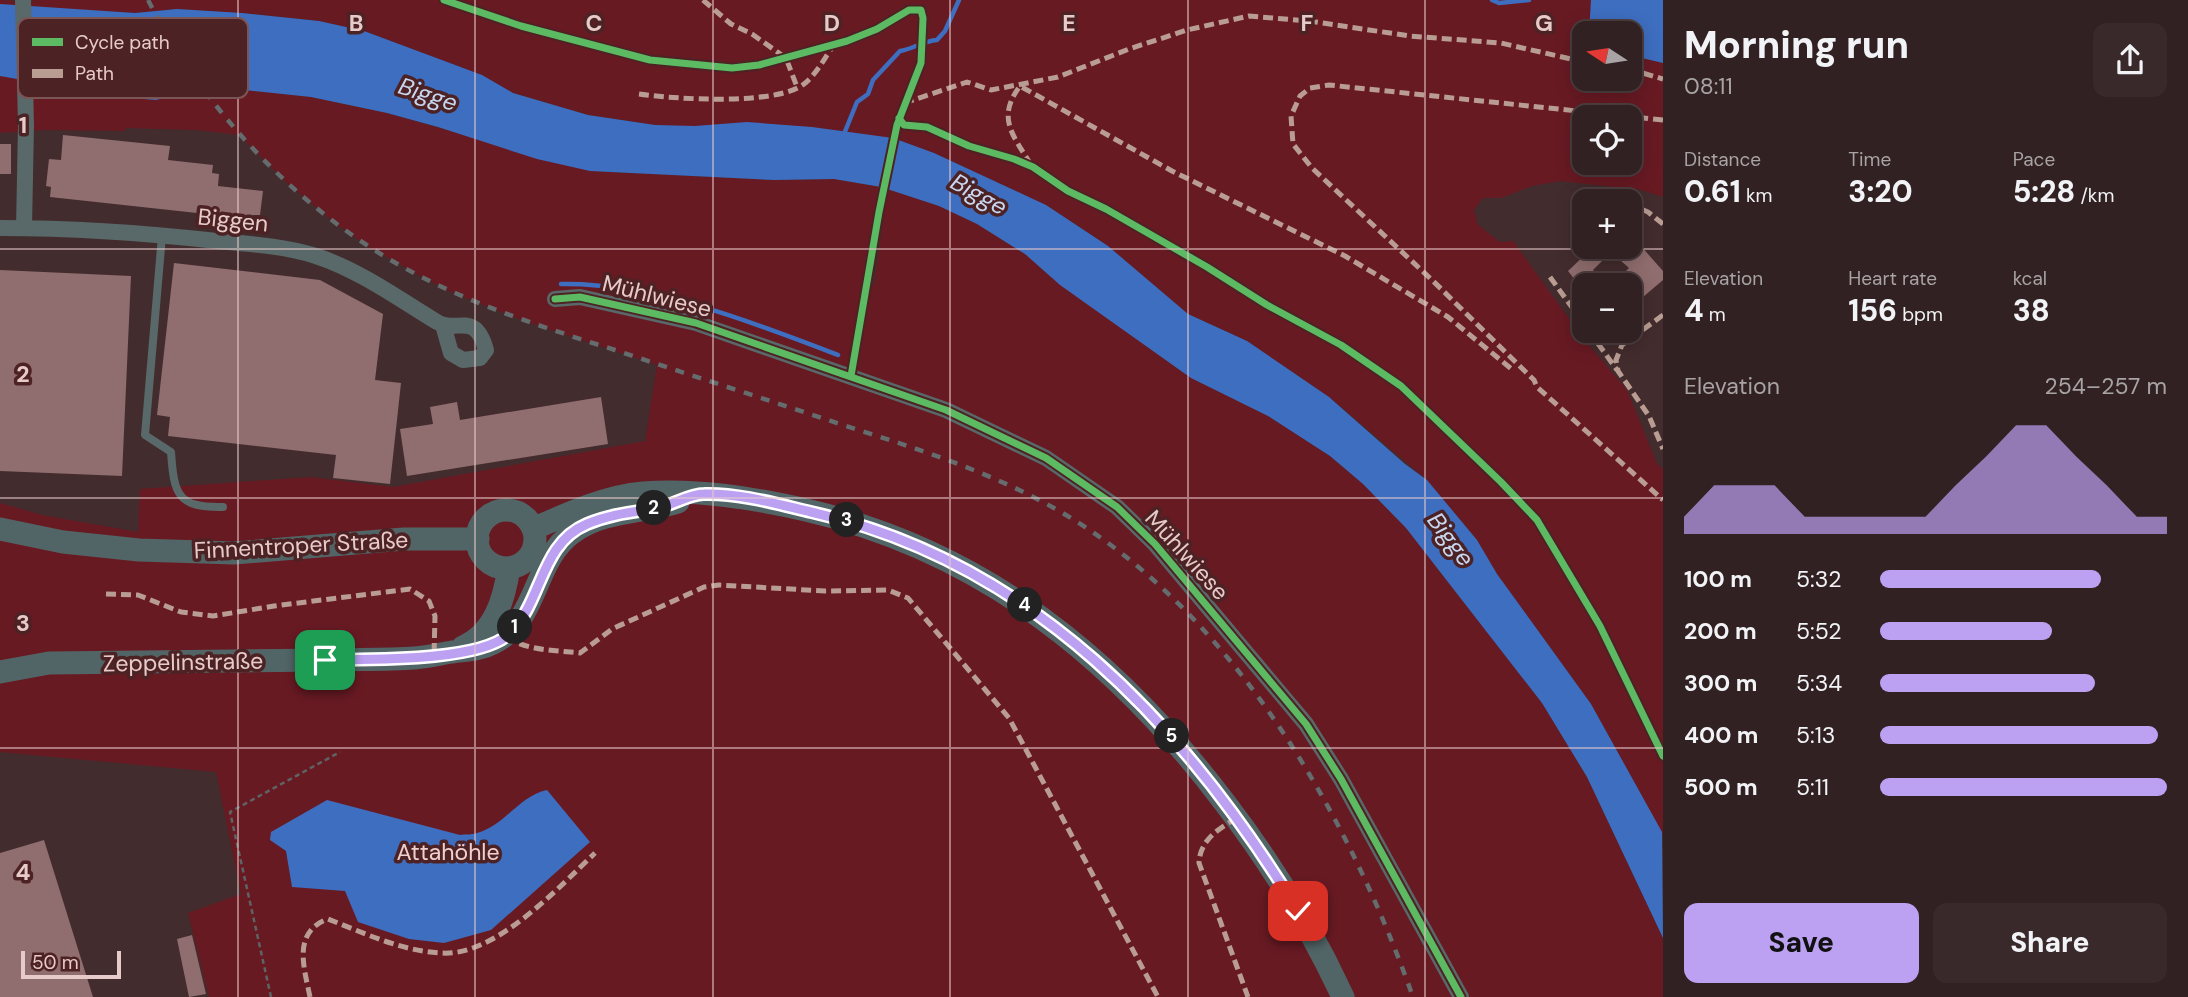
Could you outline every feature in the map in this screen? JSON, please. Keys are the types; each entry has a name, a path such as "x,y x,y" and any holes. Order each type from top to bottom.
{"main road":[{"path":"533,529 607,501 641,493 747,498 841,519 883,532 966,569 1013,597 1098,661 1168,732 1212,785 1270,864 1322,954 1343,997"},
{"name":"Zeppelinstraße","path":"0,672 48,663 417,658 479,649 506,637 523,615 551,557 571,533 585,525 625,512 660,508 702,494"},
{"path":"512,511 523,515 533,529 534,545 531,554 524,561 509,568 492,564 482,555 478,539 481,526 485,519 497,512 512,511"},
{"name":"Finnentroper Straße","path":"0,529 88,545 139,550 234,553 404,539 478,539"},
{"name":"Zeppelinstraße","path":"451,652 469,644 482,634 494,619 503,601 509,568"}],"street":[{"path":"23,0 23,18"},
{"path":"24,228 25,98"},
{"name":"Biggen","path":"0,228 162,236 285,248 318,257 357,275 443,326"},
{"name":"Mühlwiese","path":"555,299 580,297 696,323 946,410 1046,458 1117,507 1155,544 1306,724 1342,779 1461,997"}],"lane":[{"path":"162,236 145,435 171,452 174,484 179,495 188,503 204,508 223,507"}],"path":[{"path":"271,997 230,812 340,752"}],"green space":[{"name":"Attahöhle","path":"0,0 1591,0 1590,21 1572,21 1572,91 1642,91 1642,58 1663,63 1663,197 1642,189 1560,181 1532,186 1501,198 1483,198 1474,210 1478,225 1500,242 1513,241 1572,323 1572,343 1587,343 1627,390 1657,464 1663,469 1663,835 1591,704 1497,574 1477,540 1427,480 1329,397 1247,341 1188,314 1108,246 1046,205 934,153 893,138 655,125 588,115 513,93 482,75 364,31 319,21 177,9 135,13 96,11 104,18 18,18 18,98 248,98 248,90 311,97 387,113 590,171 774,180 834,179 881,187 867,287 874,285 888,189 939,206 977,224 1025,254 1061,285 1191,378 1268,416 1330,456 1363,484 1406,528 1542,703 1587,777 1663,938 1663,997 209,997 188,913 241,894 216,772 0,752 0,503 42,515 138,532 140,489 310,477 393,487 645,441 657,365 527,322 455,294 422,277 369,247 336,224 286,182 239,135 196,130 126,128 125,131 44,130 0,133"}],"water":[{"path":"1591,0 1663,0 1663,63 1642,58 1642,21 1590,21"},
{"name":"Bigge","path":"0,4 135,13 177,9 319,21 364,31 482,75 513,93 588,115 655,125 695,126 747,122 812,127 893,138 934,153 1046,205 1108,246 1188,314 1247,341 1329,397 1427,480 1477,540 1497,574 1591,704 1662,832 1663,938 1587,777 1542,703 1406,528 1363,484 1330,456 1268,416 1191,378 1060,285 1025,254 977,224 939,206 881,187 834,179 774,180 590,171 537,159 387,113 311,97 248,90 248,18 18,18 18,79 0,76"},
{"path":"132,98 164,98 156,100"},
{"path":"547,790 590,842 491,930 444,943 409,939 358,922 345,891 292,887 286,851 270,840 271,832 327,800 460,835 473,834 487,829 528,798"}],"building":[{"path":"63,135 170,146 168,160 213,165 212,173 219,174 218,186 263,191 260,215 253,215 252,223 205,218 206,214 50,197 51,187 46,186 49,159 61,160"},
{"path":"0,144 11,144 11,174 0,174"},
{"path":"1642,247 1663,271 1663,280 1642,298 1642,273 1624,273 1629,268 1619,259 1642,259"},
{"path":"1581,259 1604,259 1593,270 1596,273 1572,273 1572,276 1568,271"},
{"path":"174,263 320,280 383,314 375,380 401,383 390,484 333,478 336,455 168,436 170,417 157,415"},
{"path":"0,270 131,276 122,476 0,471"},
{"path":"601,397 608,444 407,476 400,429 433,424 430,407 457,402 460,420"},
{"path":"44,840 93,997 0,997 0,853"},
{"path":"192,935 206,994 189,997 177,939"}],"waterway":[{"path":"844,134 857,102 868,94 873,80 900,51 937,40 945,31 959,0"},
{"path":"1492,0 1499,3 1529,0"},
{"path":"561,284 595,285 666,297 737,318 838,355"}],"railway":[{"path":"148,0 158,18"},
{"path":"211,98 253,149 320,211 356,238 420,276 474,301 530,322 896,442 981,473 1061,512 1123,554 1179,605 1231,662 1277,724 1318,790 1355,858 1413,997"}],"marked path":[{"path":"703,0 731,24 752,34 786,58 797,87"},
{"path":"904,103 967,82 991,90 1058,77 1187,30 1249,16 1309,21 1410,36 1501,43 1572,59"},
{"path":"639,94 724,99 771,96 804,84 834,45"},
{"path":"1642,73 1663,79"},
{"path":"1663,120 1329,85 1310,88 1300,96 1291,116 1293,144 1312,168 1432,280 1534,380 1537,387 1663,500"},
{"path":"1031,165 1013,135 1008,117 1013,97 1020,86 1172,171 1345,256 1448,317 1514,371"},
{"path":"1642,209 1663,224"},
{"path":"1550,277 1572,307"},
{"path":"1663,315 1622,345 1616,360 1618,371 1649,416 1663,449"},
{"path":"1598,343 1617,370"},
{"path":"506,637 532,647 580,653 612,629 704,587 719,585 825,591 888,590 908,598 1009,718 1158,997"},
{"path":"106,594 138,595 181,612 213,616 410,589 429,601 435,616 434,655"},
{"path":"1237,818 1206,842 1199,863 1248,997"},
{"path":"310,997 303,952 305,941 309,932 328,919 412,949 441,953 462,951 483,944 524,918 595,853"}],"cycle path":[{"path":"444,0 521,26 650,60 732,68 759,65 847,41 877,29 909,10 921,10 921,63 897,125 851,376"},
{"path":"899,118 904,125 927,127 969,146 1033,167 1068,191 1106,209 1267,305 1341,345 1401,386 1537,520 1600,626 1663,756"},
{"path":"555,299 580,297 696,323 946,410 1046,458 1117,507 1155,544 1306,724 1341,779 1461,997"}],"route":[{"path":"325,660 417,658 490,645 506,637 514,628 523,615 547,563 562,541 585,525 625,512 660,508 702,494 747,498 841,519 883,532 966,569 1013,597 1098,661 1192,759 1270,864 1298,911"}]}
